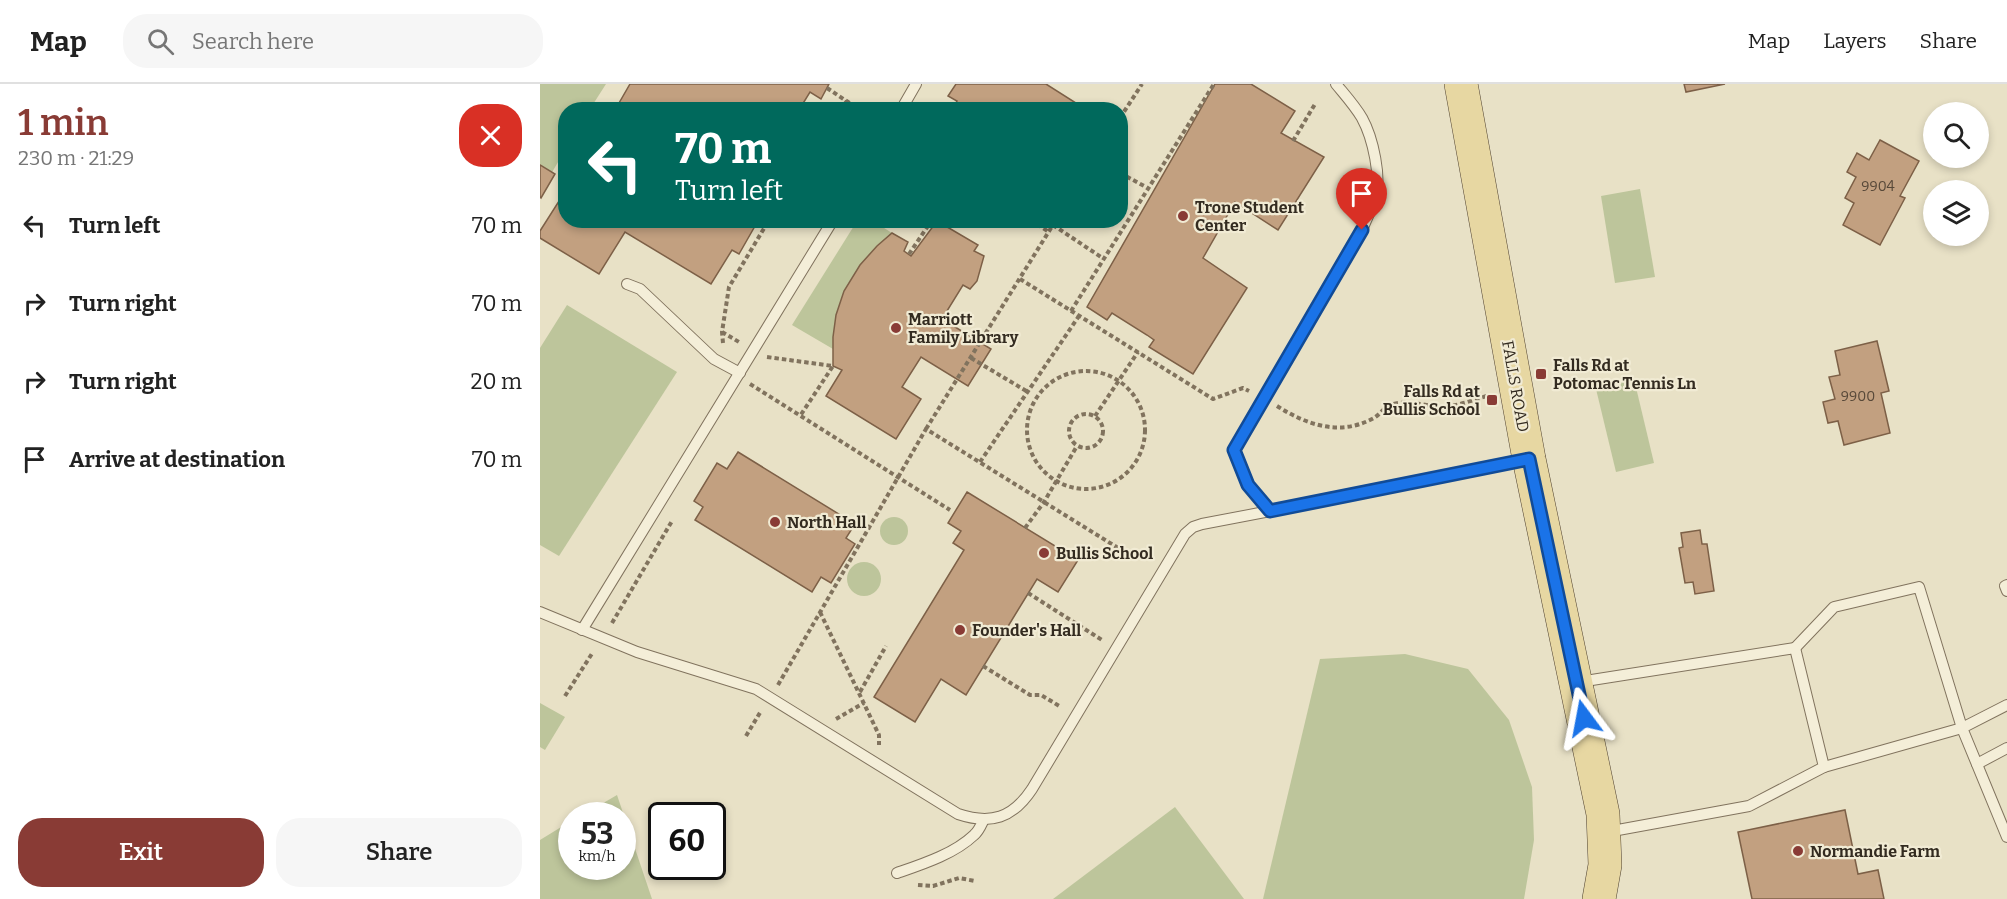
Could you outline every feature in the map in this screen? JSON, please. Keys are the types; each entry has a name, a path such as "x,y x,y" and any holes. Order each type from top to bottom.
{"main road":[{"name":"FALLS ROAD","path":"1461,84 1529,459 1590,746 1605,832 1605,865 1599,899"}],"lane":[{"path":"906,102 916,84"},
{"path":"1270,511 1248,485 1234,450 1362,230 1375,198 1377,181 1368,133 1362,118 1336,84"},
{"path":"582,630 828,228"},
{"path":"627,284 640,289 714,359 740,373"},
{"path":"540,612 637,652 756,689 958,814 971,818 996,818 1022,804 1185,534 1193,527 1529,459"},
{"path":"2007,585 2005,586 2007,591"},
{"path":"1576,682 1795,648 1834,606 1919,587 1962,728 2007,837"},
{"path":"1795,648 1824,767"},
{"path":"1605,832 1749,806 1824,767 1962,728 2007,705"},
{"path":"1977,764 2007,748"},
{"path":"897,873 932,860 965,842 976,834 984,819"}],"path":[{"path":"1128,106 1142,84"},
{"path":"1128,221 1214,84"},
{"path":"827,88 847,101"},
{"path":"1293,141 1315,104"},
{"path":"1128,177 1146,187"},
{"path":"726,365 722,332 729,287 764,228"},
{"path":"909,254 927,228"},
{"path":"1043,228 1049,232"},
{"path":"777,686 926,429 1052,228"},
{"path":"1062,228 1101,257"},
{"path":"1071,311 1123,228"},
{"path":"1020,279 1213,399 1243,388 1297,418 1335,428 1353,428 1375,418 1390,405 1412,403 1443,407 1516,388"},
{"path":"980,462 1079,316"},
{"path":"722,332 765,357 833,366 800,416"},
{"path":"1095,416 1138,352"},
{"path":"970,358 1028,392"},
{"path":"1083,371 1102,373 1119,381 1133,394 1144,420 1142,448 1134,465 1120,479 1101,487 1081,489 1056,481 1045,473 1033,458 1027,438 1027,418 1035,399 1048,384 1065,375 1083,371"},
{"path":"740,373 750,384 950,510"},
{"path":"1084,413 1095,416 1103,430 1100,441 1091,447 1077,446 1070,440 1068,434 1070,423 1078,415 1084,413"},
{"path":"926,429 1123,551"},
{"path":"1025,528 1044,502 1077,446"},
{"path":"1028,593 1116,648"},
{"path":"820,612 879,735 879,748"},
{"path":"860,693 886,646"},
{"path":"983,666 1030,695 1041,695 1075,716"},
{"path":"836,719 864,703"},
{"path":"915,884 933,886 959,878 975,881"}],"green space":[{"path":"540,84 606,84 594,102 558,102 558,162 540,193"},
{"path":"1640,189 1655,277 1615,283 1601,196"},
{"path":"853,228 884,228 892,233 858,268 833,349 792,325"},
{"path":"567,305 677,372 559,556 540,545 540,348"},
{"path":"1634,379 1654,463 1616,472 1596,389"},
{"path":"894,517 904,521 908,531 904,541 894,545 884,541 880,531 884,521"},
{"path":"864,562 876,567 881,579 876,591 864,596 852,591 847,579 852,567"},
{"path":"1405,654 1468,669 1509,720 1532,787 1534,840 1524,899 1263,899 1320,659"},
{"path":"540,703 565,717 545,750 540,747"},
{"path":"617,795 619,802 605,802"},
{"path":"1175,807 1244,899 1053,899"},
{"path":"558,829 558,880 636,880 636,851 652,899 540,899 540,840"}],"building":[{"path":"630,84 829,84 821,99 810,92 804,102 620,102"},
{"path":"956,84 1046,84 1074,102 956,102 948,96"},
{"name":"Trone Student Center","path":"1215,84 1251,84 1295,111 1281,133 1324,157 1278,230 1235,202 1203,258 1247,288 1193,374 1149,347 1154,340 1147,335 1112,313 1107,320 1087,307"},
{"path":"1684,84 1725,84 1686,92"},
{"path":"1880,140 1919,161 1900,196 1905,198 1880,245 1843,225 1854,203 1845,198 1856,177 1847,172 1857,153 1869,160"},
{"path":"540,165 555,174 541,198 540,197"},
{"path":"558,203 558,228 754,228 739,254 732,250 711,284 625,232 599,274 540,238 540,231"},
{"name":"Marriott Family Library","path":"932,228 949,228 978,245 974,251 984,256 977,281 970,289 963,285 942,319 991,349 968,386 921,357 902,387 921,399 896,439 826,396 842,370 833,366 833,337 836,315 844,291 860,265 892,233 908,242 904,251 911,256"},
{"path":"1877,341 1889,391 1881,393 1890,433 1844,445 1838,421 1828,423 1823,402 1835,399 1829,377 1840,375 1835,351"},
{"name":"North Hall","path":"738,452 855,524 846,538 855,544 831,583 821,577 812,592 695,520 703,507 694,501 717,463 727,469"},
{"name":"Founder's Hall","path":"967,492 1078,560 1058,592 1037,579 966,695 941,679 915,722 874,697 964,550 953,543 961,531 948,523"},
{"path":"1700,530 1702,544 1707,544 1714,591 1695,594 1693,582 1685,583 1679,548 1683,547 1681,533"},
{"name":"Normandie Farm","path":"1845,810 1858,874 1878,870 1884,899 1752,899 1738,832"}],"place":[{"name":"Trone Student Center","path":"1183,216"},
{"name":"Marriott Family Library","path":"896,328"},
{"name":"Falls Rd at Potomac Tennis Ln","path":"1541,374"},
{"name":"Falls Rd at Bullis School","path":"1492,400"},
{"name":"North Hall","path":"775,522"},
{"name":"Bullis School","path":"1044,553"},
{"name":"Founder's Hall","path":"960,630"},
{"name":"Normandie Farm","path":"1798,851"}],"route":[{"path":"1362,230 1234,450 1248,485 1270,511 1529,459 1584,718"}]}
